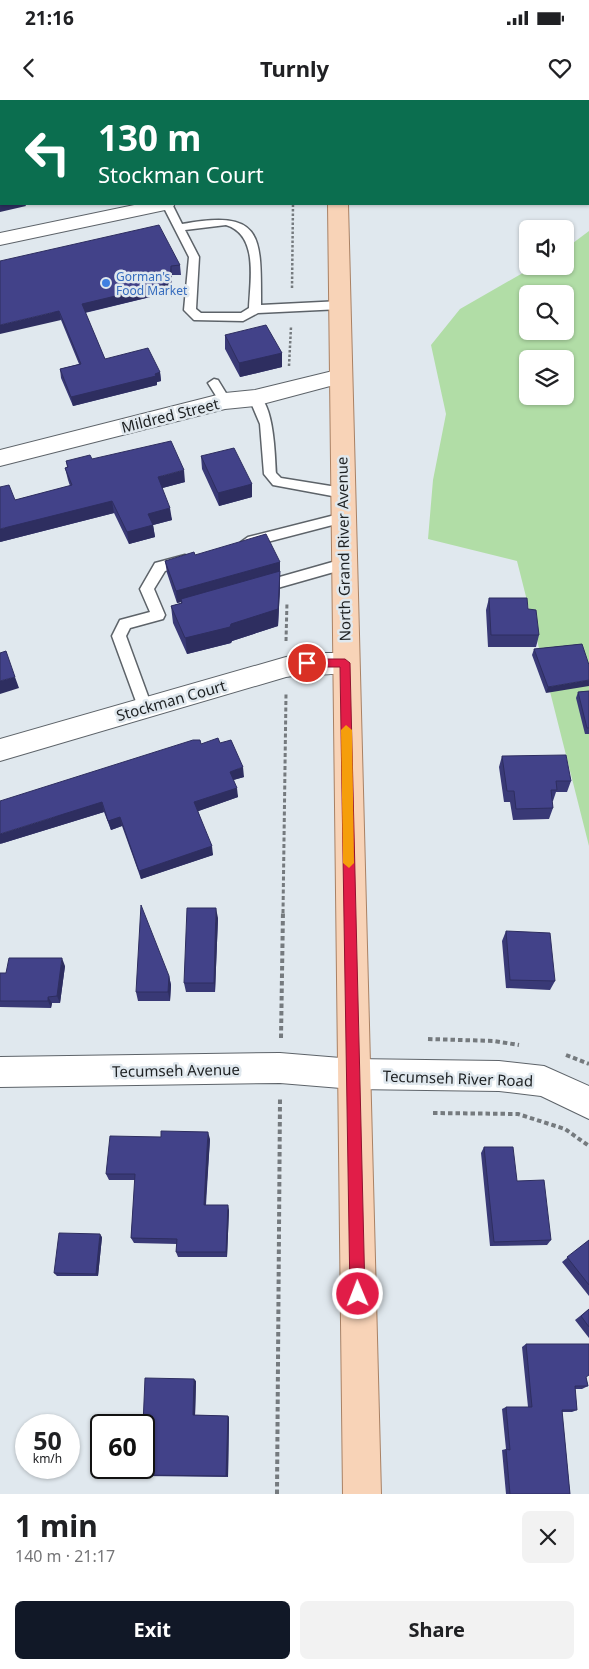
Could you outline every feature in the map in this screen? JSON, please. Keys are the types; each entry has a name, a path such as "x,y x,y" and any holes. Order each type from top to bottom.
{"main road":[{"name":"North Grand River Avenue","path":"338,205 352,1074 362,1494"}],"street":[{"path":"0,239 161,205"},
{"name":"Mildred Street","path":"0,458 220,392 255,398 341,376"},
{"name":"Stockman Court","path":"0,750 286,667 307,663 345,663"},
{"name":"Tecumseh Avenue","path":"0,1072 280,1068 352,1074"},
{"name":"Tecumseh River Road","path":"352,1074 499,1076 544,1081 589,1103"}],"lane":[{"path":"167,205 194,256 190,310 198,318 243,317 255,309 341,305"},
{"path":"179,228 220,221 234,222 243,227 255,250 255,309"},
{"path":"255,398 266,424 270,474 277,482 343,493"},
{"path":"233,547 343,518"},
{"path":"145,707 119,636 125,624 163,614 147,589 160,567 196,557"},
{"path":"243,592 343,564"}],"path":[{"path":"288,389 292,307 293,205"},
{"path":"277,1494 280,1068 287,580"},
{"path":"433,1113 518,1114 565,1129 589,1146"}],"green space":[{"path":"589,231 589,846 517,561 428,539 433,480 446,414 431,345 460,309 519,275 574,275 574,242"}],"building":[{"path":"159,225 180,265 171,266 170,283 82,304 105,359 148,348 160,372 155,374 156,376 71,397 60,369 81,364 59,311 0,325 0,261"},
{"path":"266,325 282,353 239,363 225,335"},
{"path":"171,441 184,470 158,477 170,508 148,514 153,525 127,532 112,501 0,529 0,487 9,485 15,500 72,485 65,468 68,467 66,461 90,455 92,459"},
{"path":"234,448 252,484 218,493 201,456"},
{"path":"266,534 280,562 176,591 165,561 194,552 195,555"},
{"path":"280,571 278,609 231,624 230,627 185,638 171,606 182,603 181,599"},
{"path":"489,598 527,598 528,609 536,610 539,635 491,635"},
{"path":"582,644 589,665 589,680 548,687 534,649"},
{"path":"6,651 15,677 0,681 0,653"},
{"path":"589,691 589,728 587,728 578,692"},
{"path":"218,738 220,743 231,740 243,767 230,772 237,788 194,802 212,846 139,871 120,817 108,821 102,802 0,834 0,801 193,740 200,740 201,744"},
{"path":"566,755 571,781 556,781 557,790 551,790 553,808 516,809 514,791 507,791 502,756"},
{"path":"141,905 169,976 168,992 136,992"},
{"path":"187,908 216,908 214,983 184,983"},
{"path":"506,931 550,933 555,981 510,980"},
{"path":"9,958 62,958 57,996 48,997 48,1001 0,1001 0,973 6,973"},
{"path":"161,1131 208,1132 204,1205 228,1205 226,1252 176,1252 177,1239 131,1238 135,1174 106,1174 110,1136 161,1137"},
{"path":"484,1147 513,1147 517,1181 544,1180 551,1240 494,1242"},
{"path":"59,1233 100,1234 96,1274 54,1273"},
{"path":"589,1240 589,1285 567,1257"},
{"path":"589,1309 589,1327 581,1316"},
{"path":"526,1344 589,1344 589,1375 586,1377 588,1386 575,1386 577,1410 562,1410 570,1494 510,1494 506,1449 510,1450 506,1407 532,1407"},
{"path":"145,1378 194,1379 193,1415 228,1416 226,1476 155,1475 155,1414 143,1414"}],"slow traffic":[{"path":"346,730 349,863"}],"place":[{"name":"Gorman's Food Market","path":"106,283"}],"route":[{"path":"307,663 345,663 358,1294"}]}
